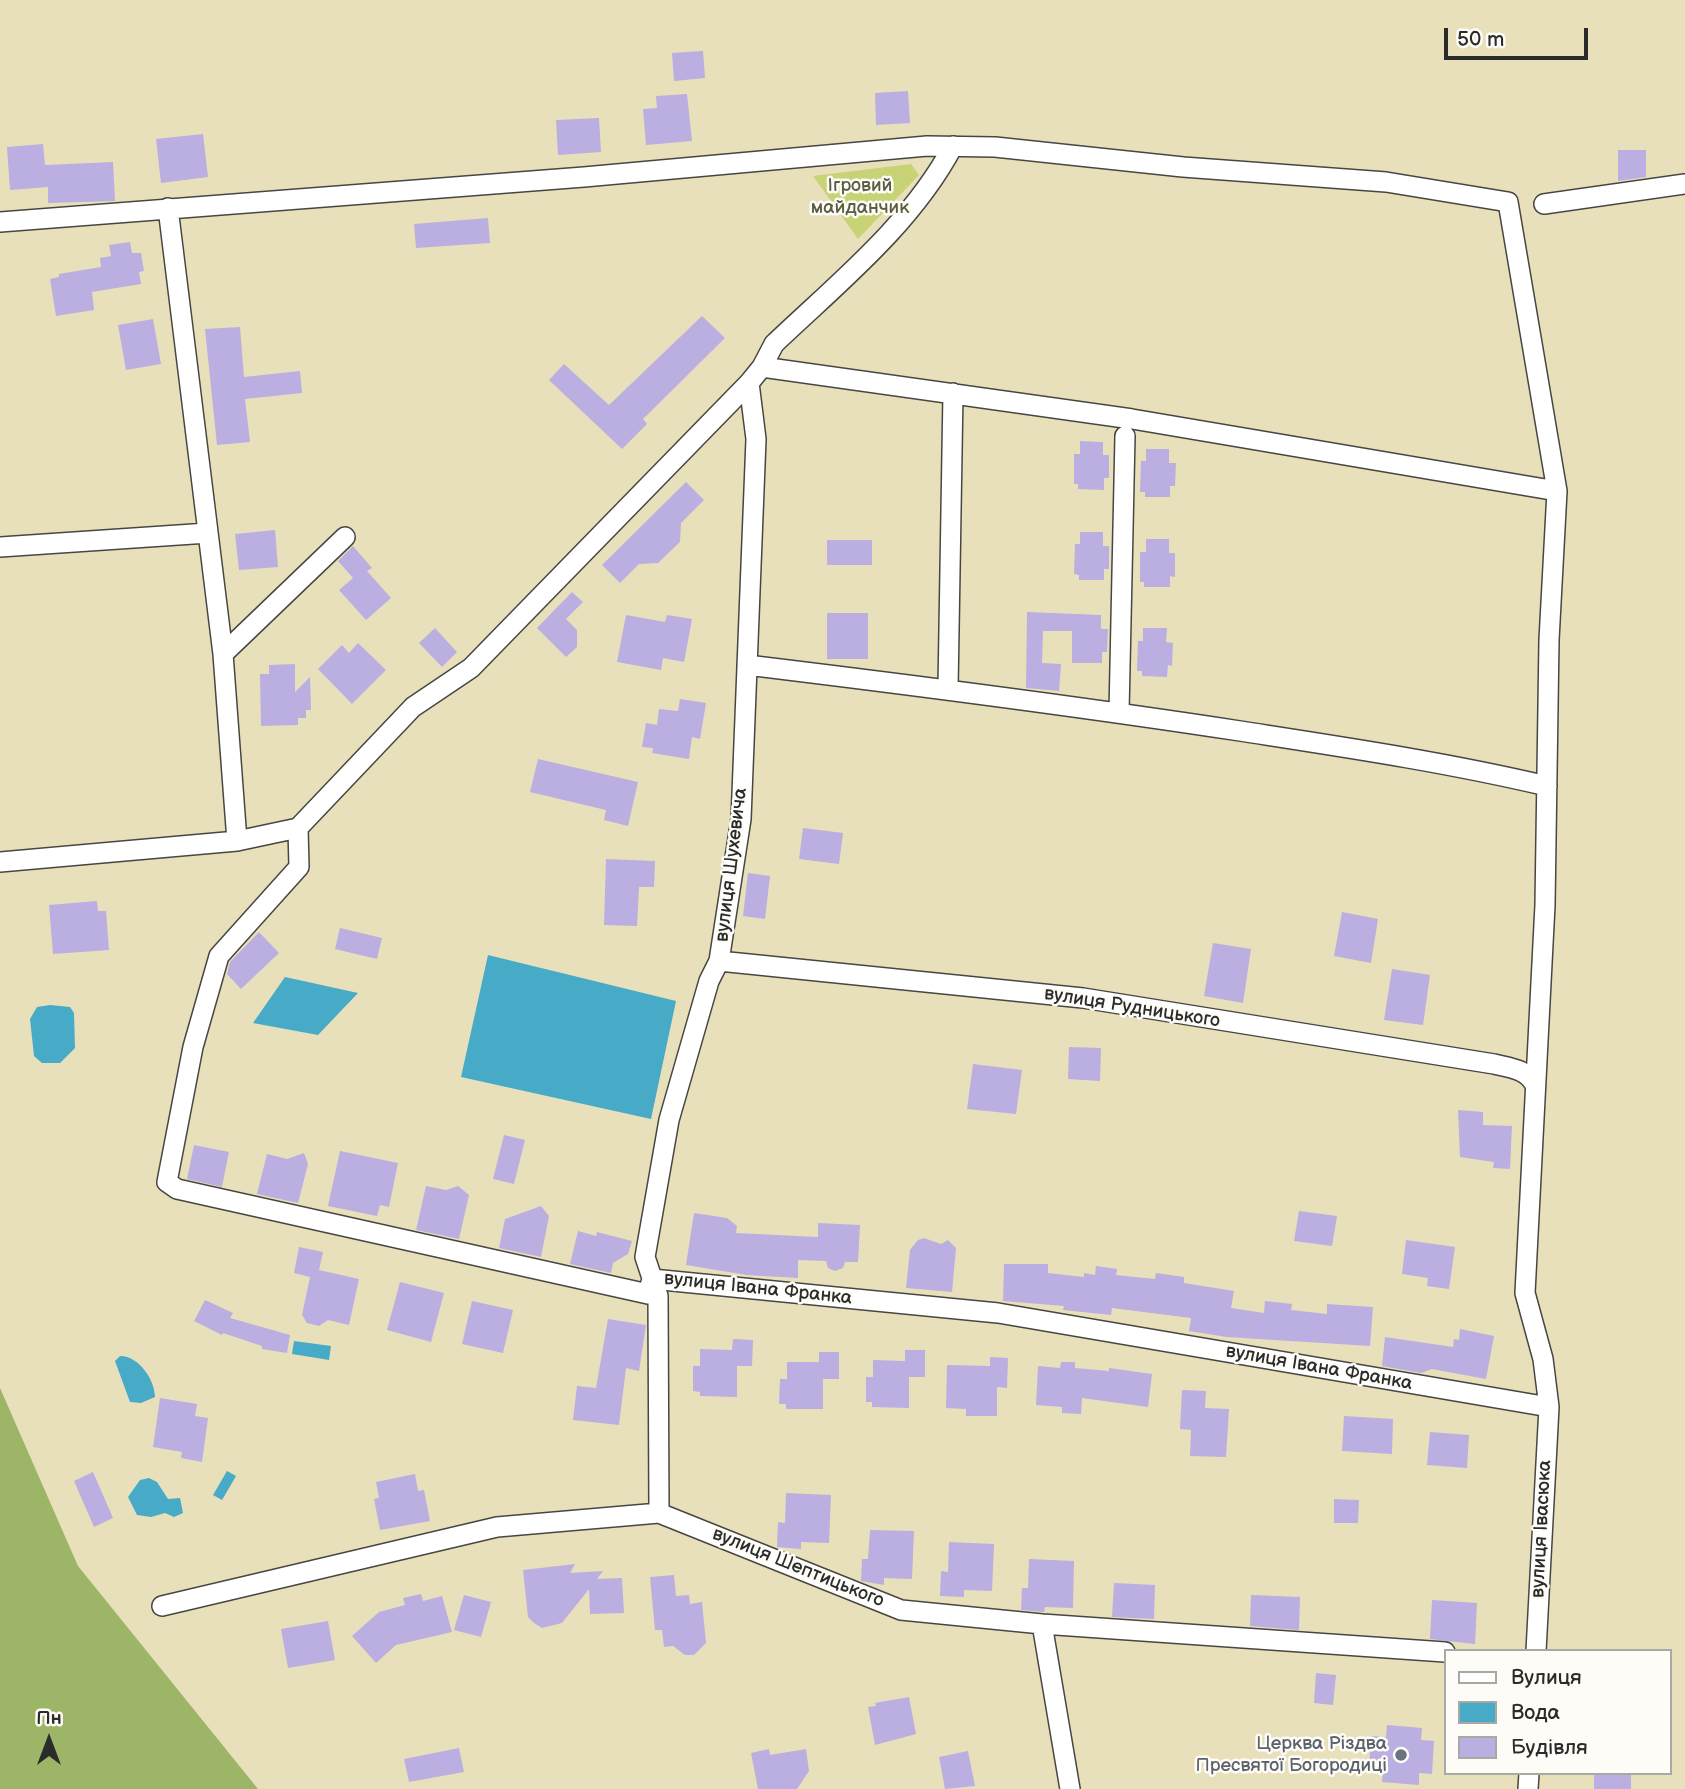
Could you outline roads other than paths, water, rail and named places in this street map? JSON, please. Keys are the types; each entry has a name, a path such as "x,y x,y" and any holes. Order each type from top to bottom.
{"street":[{"path":"0,222 953,146"},
{"path":"0,862 237,841 298,828 413,707 471,668 749,383 762,367 774,344 913,209 936,179 953,146"},
{"name":"вулиця Івасюка","path":"953,146 995,147 1183,167 1386,182 1508,202 1557,491 1549,640 1545,905 1524,1293 1543,1359 1549,1407 1536,1649"},
{"path":"1544,204 1685,184"},
{"path":"169,208 223,654 237,841"},
{"path":"762,367 1132,419 1557,491"},
{"name":"вулиця Шухевича","path":"659,1513 658,1296 645,1257 669,1120 709,981 719,961 741,818 756,439 749,383"},
{"path":"948,688 953,394"},
{"path":"1119,712 1125,436"},
{"path":"0,547 208,533"},
{"path":"223,654 345,537"},
{"path":"747,665 948,688 1119,712 1447,762 1547,786"},
{"name":"вулиця Івана Франка","path":"298,828 299,867 219,956 192,1047 167,1182 177,1189 648,1294 652,1279 998,1313 1549,1407"},
{"name":"вулиця Рудницького","path":"719,961 1083,998 1494,1064 1531,1076 1535,1085"},
{"name":"вулиця Шептицького","path":"162,1606 497,1527 659,1513 901,1610 1042,1624 1444,1652"},
{"path":"1042,1624 1070,1789"}],"water":[{"path":"488,955 676,1001 651,1119 461,1077"},
{"path":"285,977 358,993 318,1035 253,1023"},
{"path":"37,1007 70,1007 74,1013 75,1048 60,1063 42,1063 34,1056 30,1019"},
{"path":"294,1341 331,1346 329,1360 292,1354"},
{"path":"120,1356 133,1360 145,1370 155,1397 141,1403 130,1402 115,1361"},
{"path":"227,1471 236,1476 222,1500 213,1495"},
{"path":"149,1478 157,1482 168,1499 180,1498 183,1513 174,1517 165,1513 151,1517 137,1515 128,1497 140,1480"}],"place":[{"name":"Церква Різдва Пресвятої Богородиці","path":"1401,1755"}],"park label":[{"name":"Ігровий майданчик","path":"860,197"}]}
